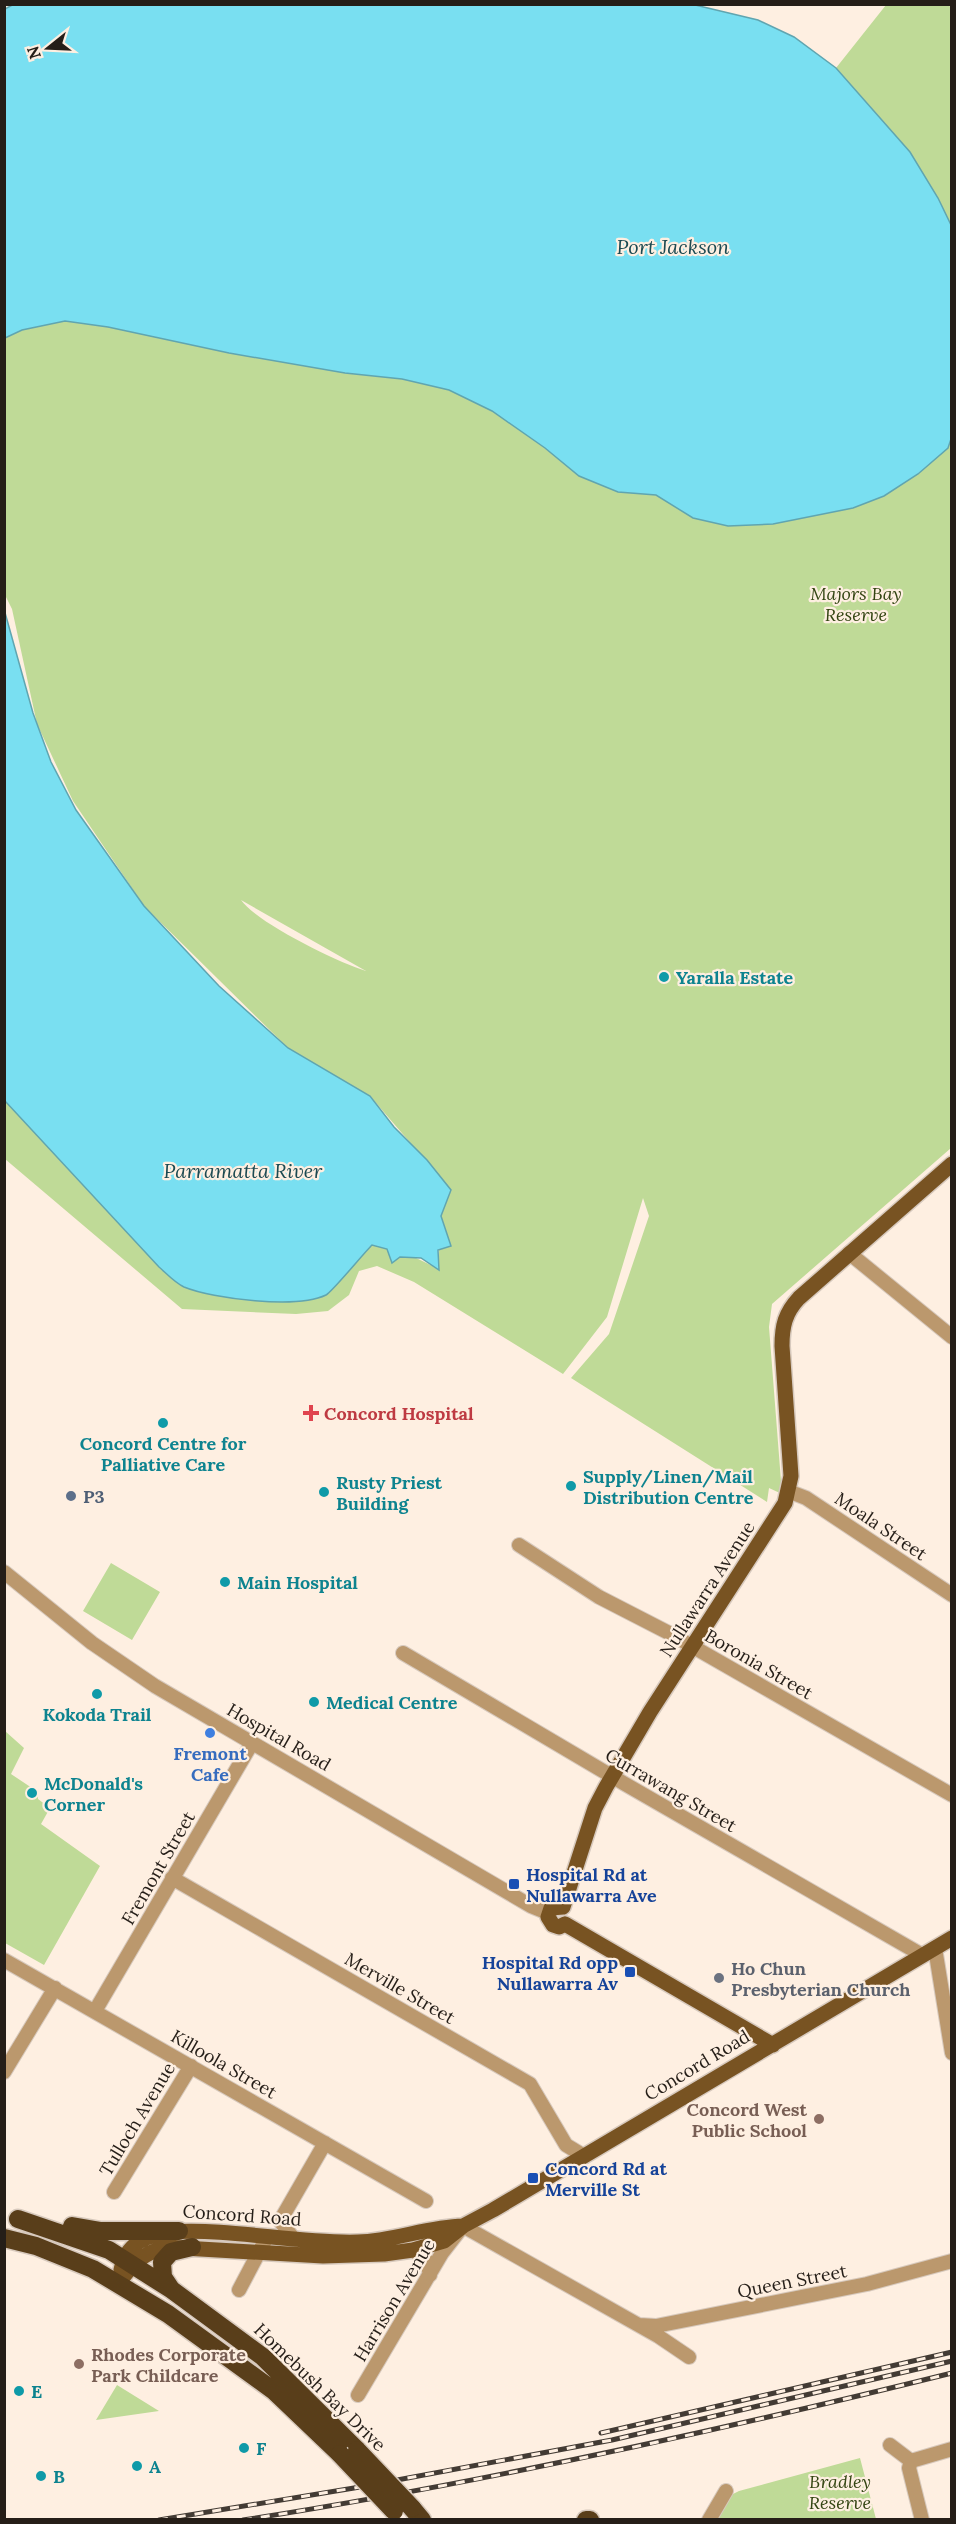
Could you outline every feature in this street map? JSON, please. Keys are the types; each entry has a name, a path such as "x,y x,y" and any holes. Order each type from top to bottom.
{"highway":[{"path":"11,2218 101,2231 179,2231"},
{"name":"Homebush Bay Drive","path":"11,2218 89,2242 128,2260 262,2357 312,2403 349,2452 407,2515"},
{"path":"4,2238 62,2255 119,2283"},
{"path":"172,2290 163,2277 162,2262 175,2250 192,2247"},
{"name":"Homebush Bay Drive","path":"119,2283 199,2335 274,2391 349,2452"}],"main road":[{"name":"Nullawarra Avenue","path":"563,1907 595,1808 692,1646 776,1520 788,1491 791,1476 783,1326 793,1305 951,1164"},
{"path":"554,1906 563,1907 568,1914 565,1924 559,1927 553,1925 548,1920 548,1913 554,1906"},
{"path":"565,1924 773,2044"},
{"name":"Concord Road","path":"463,2226 442,2226 407,2236 359,2242 179,2231 140,2241 129,2249 128,2260 158,2249 192,2247 350,2257 412,2250 444,2241 463,2226 951,1938"},
{"path":"119,2283 128,2260"}],"street":[{"path":"849,1253 951,1337"},
{"name":"Moala Street","path":"788,1491 806,1498 951,1595"},
{"name":"Boronia Street","path":"519,1545 599,1597 692,1646 951,1795"},
{"name":"Hospital Road","path":"4,1572 120,1664 531,1906 548,1913"},
{"name":"Currawang Street","path":"403,1653 612,1777 929,1952"},
{"name":"Fremont Street","path":"95,2011 252,1743"},
{"name":"Merville Street","path":"172,1878 530,2084 566,2145 584,2156"},
{"path":"929,1952 951,2053"},
{"name":"Killoola Street","path":"4,1960 426,2201"},
{"path":"4,2072 55,1988"},
{"name":"Tulloch Avenue","path":"114,2192 191,2066"},
{"path":"294,2239 279,2221 325,2143"},
{"path":"463,2226 689,2357"},
{"name":"Harrison Avenue","path":"358,2395 442,2253 463,2226"},
{"path":"239,2290 267,2237"},
{"path":"412,2250 427,2261 430,2275"},
{"name":"Queen Street","path":"637,2325 656,2326 855,2286 951,2261"},
{"path":"890,2445 911,2461"},
{"path":"911,2461 951,2449"},
{"path":"911,2461 909,2468 922,2520"},
{"path":"709,2520 726,2491"}],"green space":[{"path":"946,4 951,7 951,225 910,152 836,68 886,5"},
{"name":"Yaralla Estate","path":"5,308 948,448 951,439 951,1148 772,1304 769,1327 782,1494 769,1488 767,1502 571,1378 609,1334 649,1216 643,1198 607,1317 563,1374 414,1282 377,1266 359,1271 349,1295 328,1311 296,1314 182,1309 5,1159 5,1085 346,1273 372,1245 393,1247 439,1269 439,1215 451,1190 370,1096 288,1048 144,906 73,801 37,724 12,609 5,595","holes":["241,900 366,971 318,951 280,930 263,920"]},
{"path":"111,1563 160,1592 132,1640 83,1611"},
{"path":"5,1731 24,1748 11,1774 38,1792 38,1799 50,1808 41,1824 100,1866 44,1965 5,1943"},
{"path":"117,2385 159,2411 96,2420"},
{"name":"Bradley Reserve","path":"860,2458 876,2519 715,2520 729,2496 739,2491"}],"water":[{"name":"Port Jackson","path":"14,4 691,4 758,20 794,37 836,68 910,152 938,198 951,225 951,439 948,448 918,474 884,496 853,508 773,524 728,526 693,518 656,495 618,492 579,476 545,448 492,411 449,390 402,379 345,373 229,353 108,327 65,321 22,330 5,338 5,9"},
{"name":"Parramatta River","path":"4,609 33,713 51,762 76,810 144,906 219,986 288,1048 370,1096 394,1127 427,1160 451,1190 441,1216 451,1246 438,1250 439,1270 421,1258 400,1257 392,1263 387,1249 372,1245 326,1295 313,1299 255,1301 214,1295 184,1287 159,1267 5,1101"}],"railway":[{"path":"601,2433 952,2352"},
{"path":"159,2520 354,2488 612,2440 952,2361"},
{"path":"243,2520 511,2473 688,2435 952,2373"}],"place":[{"name":"Yaralla Estate","path":"664,977"},
{"name":"Concord Hospital","path":"311,1413"},
{"name":"Concord Centre for Palliative Care","path":"163,1423"},
{"name":"Supply/Linen/Mail Distribution Centre","path":"571,1486"},
{"name":"Rusty Priest Building","path":"324,1492"},
{"name":"P3","path":"71,1496"},
{"name":"Main Hospital","path":"225,1582"},
{"name":"Kokoda Trail","path":"97,1694"},
{"name":"Medical Centre","path":"314,1702"},
{"name":"Fremont Cafe","path":"210,1733"},
{"name":"McDonald's Corner","path":"32,1793"},
{"name":"Hospital Rd at Nullawarra Ave","path":"514,1884"},
{"name":"Hospital Rd opp Nullawarra Av","path":"630,1972"},
{"name":"Ho Chun Presbyterian Church","path":"719,1978"},
{"name":"Concord West Public School","path":"819,2119"},
{"name":"Concord Rd at Merville St","path":"533,2178"},
{"name":"Rhodes Corporate Park Childcare","path":"79,2364"},
{"name":"E","path":"19,2391"},
{"name":"F","path":"244,2448"},
{"name":"A","path":"137,2466"},
{"name":"B","path":"41,2476"}],"park label":[{"name":"Majors Bay Reserve","path":"856,603"}]}
